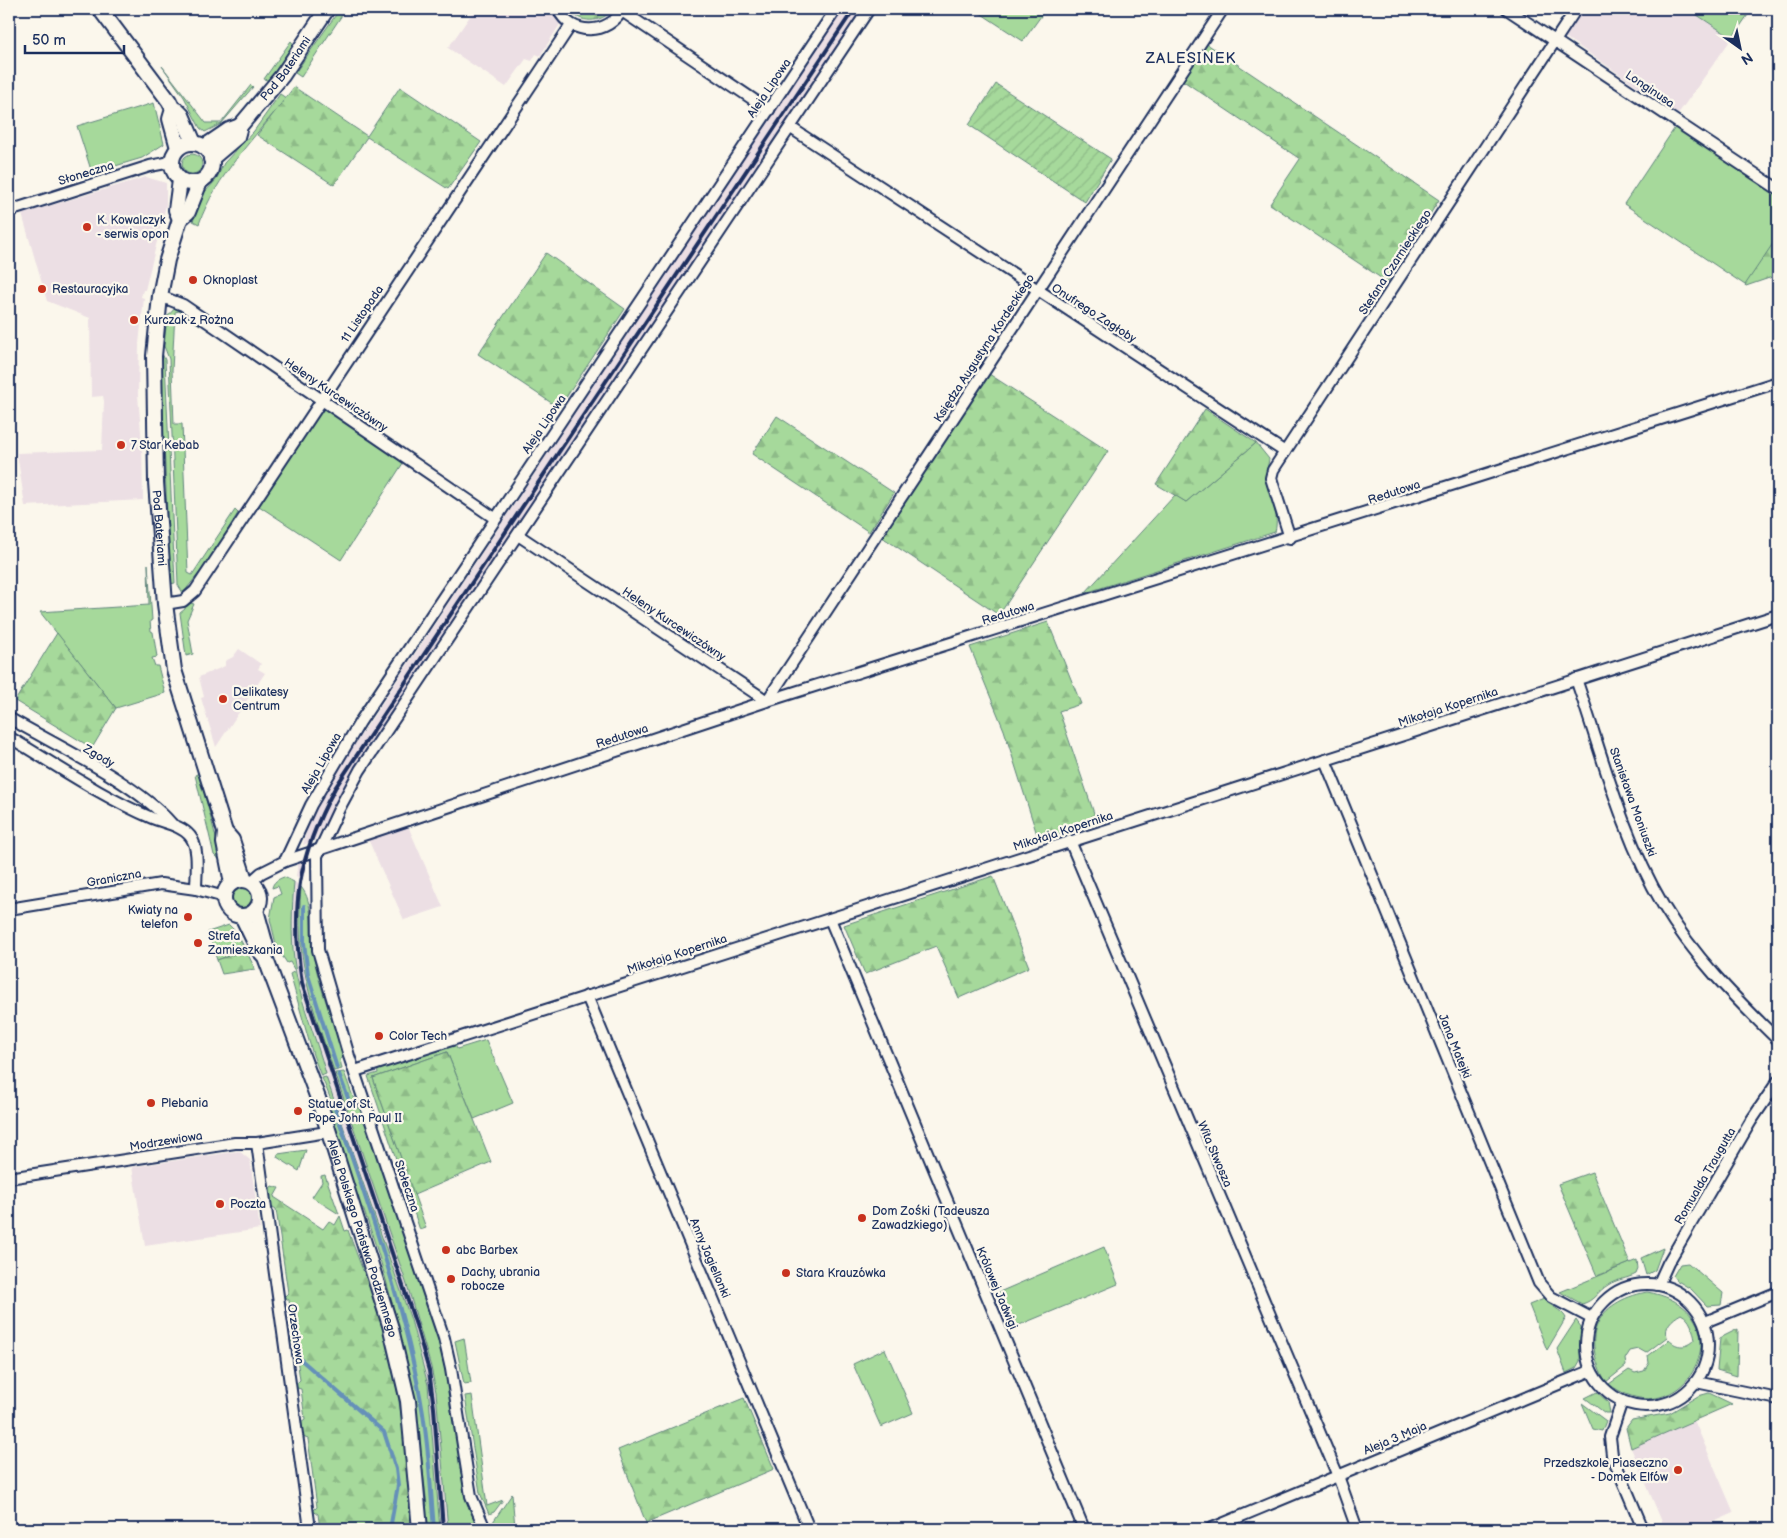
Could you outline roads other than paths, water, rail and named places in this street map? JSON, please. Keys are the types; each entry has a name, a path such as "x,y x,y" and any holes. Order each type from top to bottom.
{"street":[{"path":"100,9 166,96 173,110 170,119 178,148 171,162 173,172 180,180 191,183 200,182"},
{"name":"Pod Bateriami","path":"178,148 199,145 240,126 282,76 327,9"},
{"path":"558,9 571,24 590,30 600,29 611,24 623,10 769,110"},
{"name":"Aleja Lipowa","path":"285,861 311,805 360,722 836,9"},
{"path":"319,850 360,770 869,9"},
{"name":"Księdza Augustyna Kordeckiego","path":"767,701 1223,9"},
{"name":"Longinusa","path":"1507,9 1778,189"},
{"name":"Stefana Czarnieckiego","path":"1290,538 1271,478 1273,470 1576,9"},
{"name":"11 Listopada","path":"165,604 183,601 195,591 571,24"},
{"path":"173,110 177,110 182,115 199,145 212,159"},
{"name":"Pod Bateriami","path":"240,126 239,133 230,145 212,159 210,172 200,182 188,212 180,219 167,260 160,296 154,356 156,482 165,604 174,670 225,832 232,840 243,882"},
{"name":"Onufrego Zagłoby","path":"791,128 1285,452"},
{"name":"Słoneczna","path":"9,211 150,166 171,162"},
{"name":"Pod Bateriami","path":"180,180 176,210 180,219"},
{"name":"Heleny Kurcewiczówny","path":"160,296 183,305 496,519"},
{"name":"Redutowa","path":"243,882 285,861 767,701 1290,538 1778,382"},
{"name":"Heleny Kurcewiczówny","path":"518,535 767,701"},
{"name":"Mikołaja Kopernika","path":"355,1071 1778,615"},
{"name":"Stanisława Moniuszki","path":"1576,679 1628,832 1662,905 1694,951 1726,990 1778,1040"},
{"name":"Zgody","path":"9,718 124,785 159,810 171,824"},
{"name":"Zgody","path":"9,738 120,802 153,819 171,824 190,835 195,848 196,889"},
{"name":"Jana Matejki","path":"1325,760 1539,1282 1551,1297 1591,1318"},
{"name":"Wita Stwosza","path":"1070,841 1338,1476 1357,1529"},
{"name":"Stołeczna","path":"319,850 316,862 318,950 355,1071 444,1338 452,1369 471,1496 485,1529"},
{"path":"243,882 260,895 259,906 256,910 242,916 231,912 227,908 224,897 243,882"},
{"name":"Graniczna","path":"9,909 148,885 171,885 196,889 224,897"},
{"name":"Aleja Polskiego Państwa Podziemnego","path":"256,910 266,946 265,957"},
{"name":"Aleja Polskiego Państwa Podziemnego","path":"242,916 258,949 265,957 319,1101 327,1132 390,1325 408,1401 420,1529"},
{"name":"Królowej Jadwigi","path":"830,919 1084,1529"},
{"name":"Anny Jagiellonki","path":"587,996 809,1529"},
{"name":"Romualda Traugutta","path":"1658,1286 1668,1262 1746,1129 1778,1081"},
{"name":"Modrzewiowa","path":"9,1178 235,1143 257,1143 327,1132"},
{"name":"Orzechowa","path":"257,1143 310,1529"},
{"path":"1639,1285 1658,1286 1675,1290 1692,1303 1705,1322 1708,1342 1702,1372 1696,1382 1681,1396 1657,1406 1637,1406 1622,1401 1610,1394 1590,1371 1586,1350 1587,1334 1591,1318 1604,1301 1620,1290 1639,1285"},
{"path":"1705,1322 1778,1292"},
{"name":"Aleja 3 Maja","path":"1210,1529 1590,1371"},
{"path":"1696,1382 1778,1399"},
{"path":"1622,1401 1610,1436 1612,1455 1644,1529"}],"waterway":[{"path":"304,906 304,943 308,975 337,1068"},
{"path":"339,1074 348,1098"},
{"path":"333,1103 391,1278 410,1350 424,1422 434,1529"},
{"path":"299,1358 384,1432 396,1469 398,1485 390,1529"}],"railway":[{"path":"443,1529 434,1408 429,1371 416,1325 302,983 298,955 297,905 305,859 322,813 335,788 854,9"}],"place":[{"name":"K. Kowalczyk - serwis opon","path":"87,227"},
{"name":"Oknoplast","path":"193,280"},
{"name":"Restauracyjka","path":"42,289"},
{"name":"Kurczak z Rożna","path":"134,320"},
{"name":"7 Star Kebab","path":"121,445"},
{"name":"Delikatesy Centrum","path":"223,699"},
{"name":"Kwiaty na telefon","path":"188,917"},
{"name":"Strefa Zamieszkania","path":"198,943"},
{"name":"Color Tech","path":"379,1036"},
{"name":"Plebania","path":"151,1103"},
{"name":"Statue of St. Pope John Paul II","path":"298,1111"},
{"name":"Poczta","path":"220,1204"},
{"name":"Dom Zośki (Tadeusza Zawadzkiego)","path":"862,1218"},
{"name":"abc Barbex","path":"446,1250"},
{"name":"Stara Krauzówka","path":"786,1273"},
{"name":"Dachy, ubrania robocze","path":"451,1279"},
{"name":"Przedszkole Piaseczno - Domek Elfów","path":"1678,1470"}],"district":[{"name":"ZALESINEK","path":"1191,58"}]}
